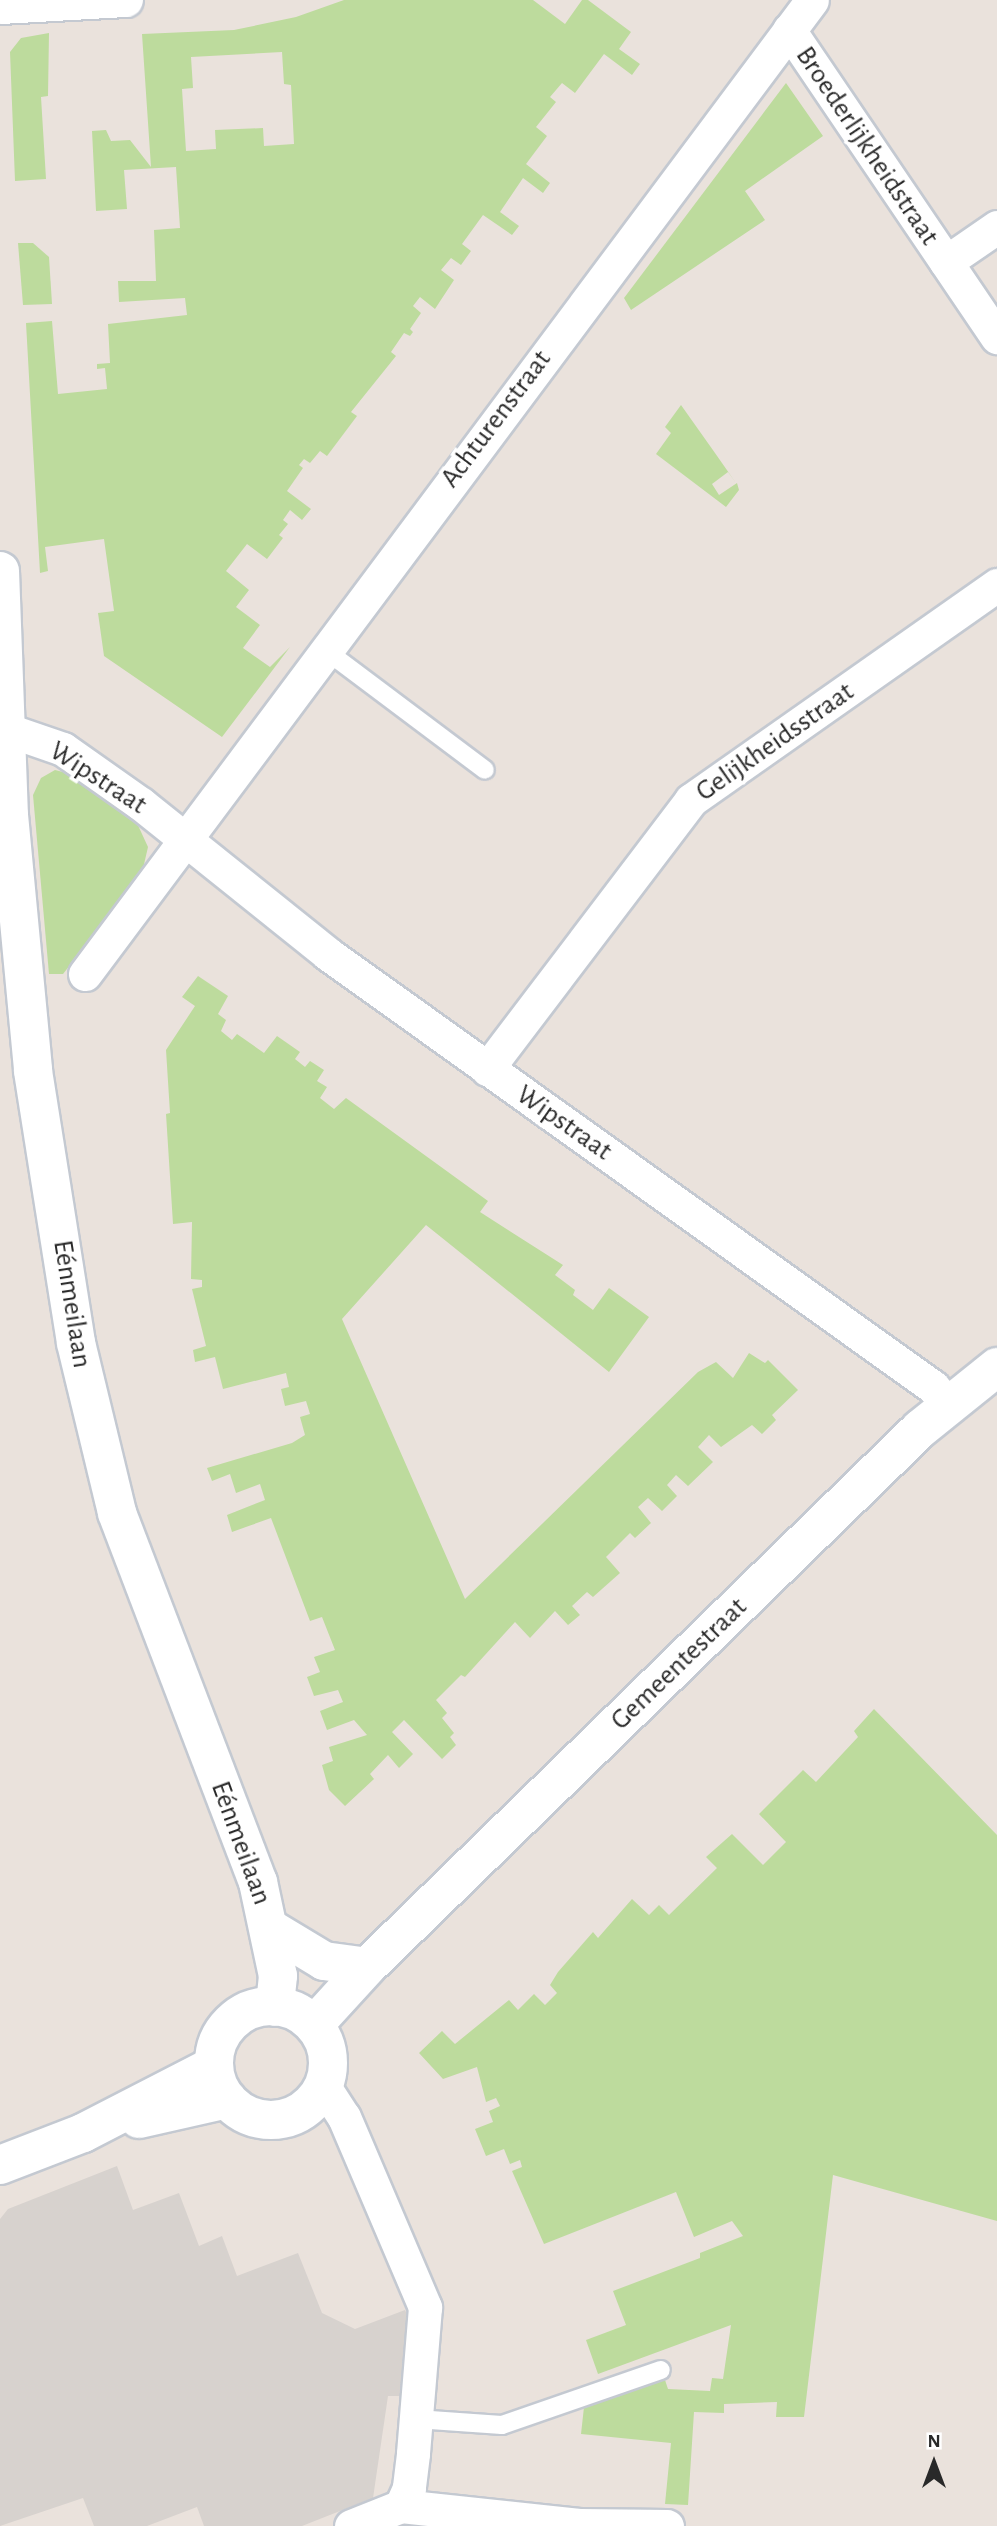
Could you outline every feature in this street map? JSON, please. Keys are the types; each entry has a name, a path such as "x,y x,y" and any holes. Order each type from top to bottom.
{"street":[{"path":"0,7 125,0"},
{"name":"Achturenstraat","path":"183,839 812,0"},
{"name":"Broederlijkheidstraat","path":"789,30 946,262 986,296 997,337"},
{"path":"946,262 997,227"},
{"name":"Eénmeilaan","path":"0,572 5,729 33,1071 96,1438 117,1513 258,1882 271,1929 278,1976 275,2007"},
{"name":"Gelijkheidsstraat","path":"486,1069 691,800 997,585"},
{"name":"Wipstraat","path":"5,729 63,749 183,839 328,954 933,1387 947,1403"},
{"path":"85,974 183,839"},
{"name":"Gemeentestraat","path":"314,2025 367,1967 947,1403 997,1367"},
{"path":"271,1929 324,1961 367,1967"},
{"path":"275,2007 297,2012 314,2025 324,2042 328,2064 323,2085 310,2104 278,2120 253,2117 220,2083 216,2045 226,2026 241,2012 275,2007"},
{"path":"0,2165 220,2083"},
{"path":"323,2085 344,2117 425,2307 409,2488 401,2506"},
{"path":"351,2526 401,2506 559,2523 667,2526"}],"lane":[{"path":"324,649 485,770"},
{"path":"416,2419 502,2426 661,2370"}],"green space":[{"path":"344,0 533,0 565,24 582,0 588,0 631,32 619,49 640,64 632,75 604,54 575,93 562,83 550,97 556,102 536,127 547,136 526,164 550,183 543,193 523,178 500,212 519,226 512,235 483,215 462,244 471,251 461,265 451,258 441,270 454,280 435,309 420,297 413,306 421,313 410,329 413,332 410,336 404,333 391,352 396,356 351,412 357,416 327,456 320,451 310,463 304,459 299,465 303,468 287,491 311,509 302,520 290,510 283,520 288,524 279,535 283,538 267,559 247,544 226,571 249,590 236,607 260,625 243,648 270,667 290,647 222,737 104,656 98,613 114,611 104,539 45,547 48,571 40,573 26,323 52,321 58,394 107,389 105,368 97,369 97,364 110,363 108,324 187,315 185,298 119,302 118,281 156,281 154,230 180,228 176,167 124,170 127,209 96,211 92,131 106,130 111,141 130,140 151,167 142,34 234,30 296,17","holes":["282,52 284,84 291,85 294,144 264,146 263,128 215,130 216,149 186,151 182,89 193,88 191,57"]},
{"path":"49,33 48,96 41,97 46,179 15,181 10,52 21,38"},
{"path":"786,83 823,136 745,191 765,220 631,310 624,298"},
{"path":"18,243 33,243 49,257 52,304 23,305"},
{"path":"681,405 736,483 728,472 712,484 719,495 737,483 739,490 726,507 656,454 671,433 665,427"},
{"path":"55,770 75,775 136,821 148,847 142,873 63,974 49,974 33,795 41,778"},
{"path":"198,976 228,996 218,1014 226,1020 221,1031 232,1040 237,1034 264,1053 277,1036 300,1052 295,1059 305,1067 310,1061 324,1070 317,1081 327,1087 320,1098 334,1109 346,1098 488,1201 480,1212 563,1265 555,1275 575,1290 573,1295 593,1310 609,1288 649,1317 609,1372 426,1225 342,1319 465,1599 698,1372 716,1362 733,1378 749,1353 765,1363 768,1360 798,1390 772,1415 776,1420 762,1434 752,1425 721,1447 709,1435 698,1447 713,1462 688,1486 676,1475 667,1485 677,1496 662,1511 648,1498 638,1507 651,1523 635,1538 630,1533 606,1557 620,1573 593,1597 587,1592 572,1606 580,1615 568,1625 555,1611 530,1638 515,1622 465,1677 461,1675 436,1700 447,1713 442,1718 454,1733 450,1737 456,1745 442,1759 404,1720 392,1732 413,1754 399,1768 388,1755 370,1774 374,1779 345,1806 329,1790 322,1765 333,1761 329,1747 367,1735 354,1720 327,1730 320,1711 343,1702 338,1690 314,1696 307,1677 320,1672 314,1657 335,1650 322,1617 310,1621 271,1518 232,1532 227,1515 265,1500 260,1484 236,1493 230,1474 212,1481 207,1468 292,1443 305,1435 300,1417 310,1414 306,1401 285,1406 281,1389 289,1387 286,1373 223,1389 215,1357 195,1362 193,1350 206,1346 192,1289 202,1287 202,1280 191,1279 192,1222 173,1224 166,1114 170,1113 166,1050 195,1006 182,997"},
{"path":"874,1709 997,1835 997,2221 833,2175 804,2417 776,2417 777,2402 724,2404 724,2413 694,2412 688,2505 665,2504 671,2443 581,2434 584,2407 664,2377 668,2389 710,2391 712,2378 723,2379 731,2325 598,2374 586,2340 626,2325 613,2291 700,2258 700,2253 743,2236 732,2221 694,2237 676,2192 544,2244 512,2171 522,2167 520,2160 510,2164 504,2149 486,2156 475,2129 493,2122 489,2111 500,2106 496,2098 486,2102 477,2067 443,2079 419,2053 442,2031 455,2044 509,2000 518,2010 534,1994 545,2005 557,1993 550,1985 558,1972 593,1932 598,1938 632,1899 649,1915 659,1905 669,1915 717,1868 706,1857 732,1834 763,1865 786,1842 759,1814 803,1770 816,1782 858,1737 854,1731"}],"shaded area":[{"path":"117,2166 133,2210 179,2193 199,2246 222,2236 237,2276 298,2253 322,2313 355,2329 405,2310 413,2327 405,2396 388,2396 373,2498 302,2526 204,2526 197,2507 147,2526 94,2526 83,2498 0,2526 0,2219 8,2209"}]}
